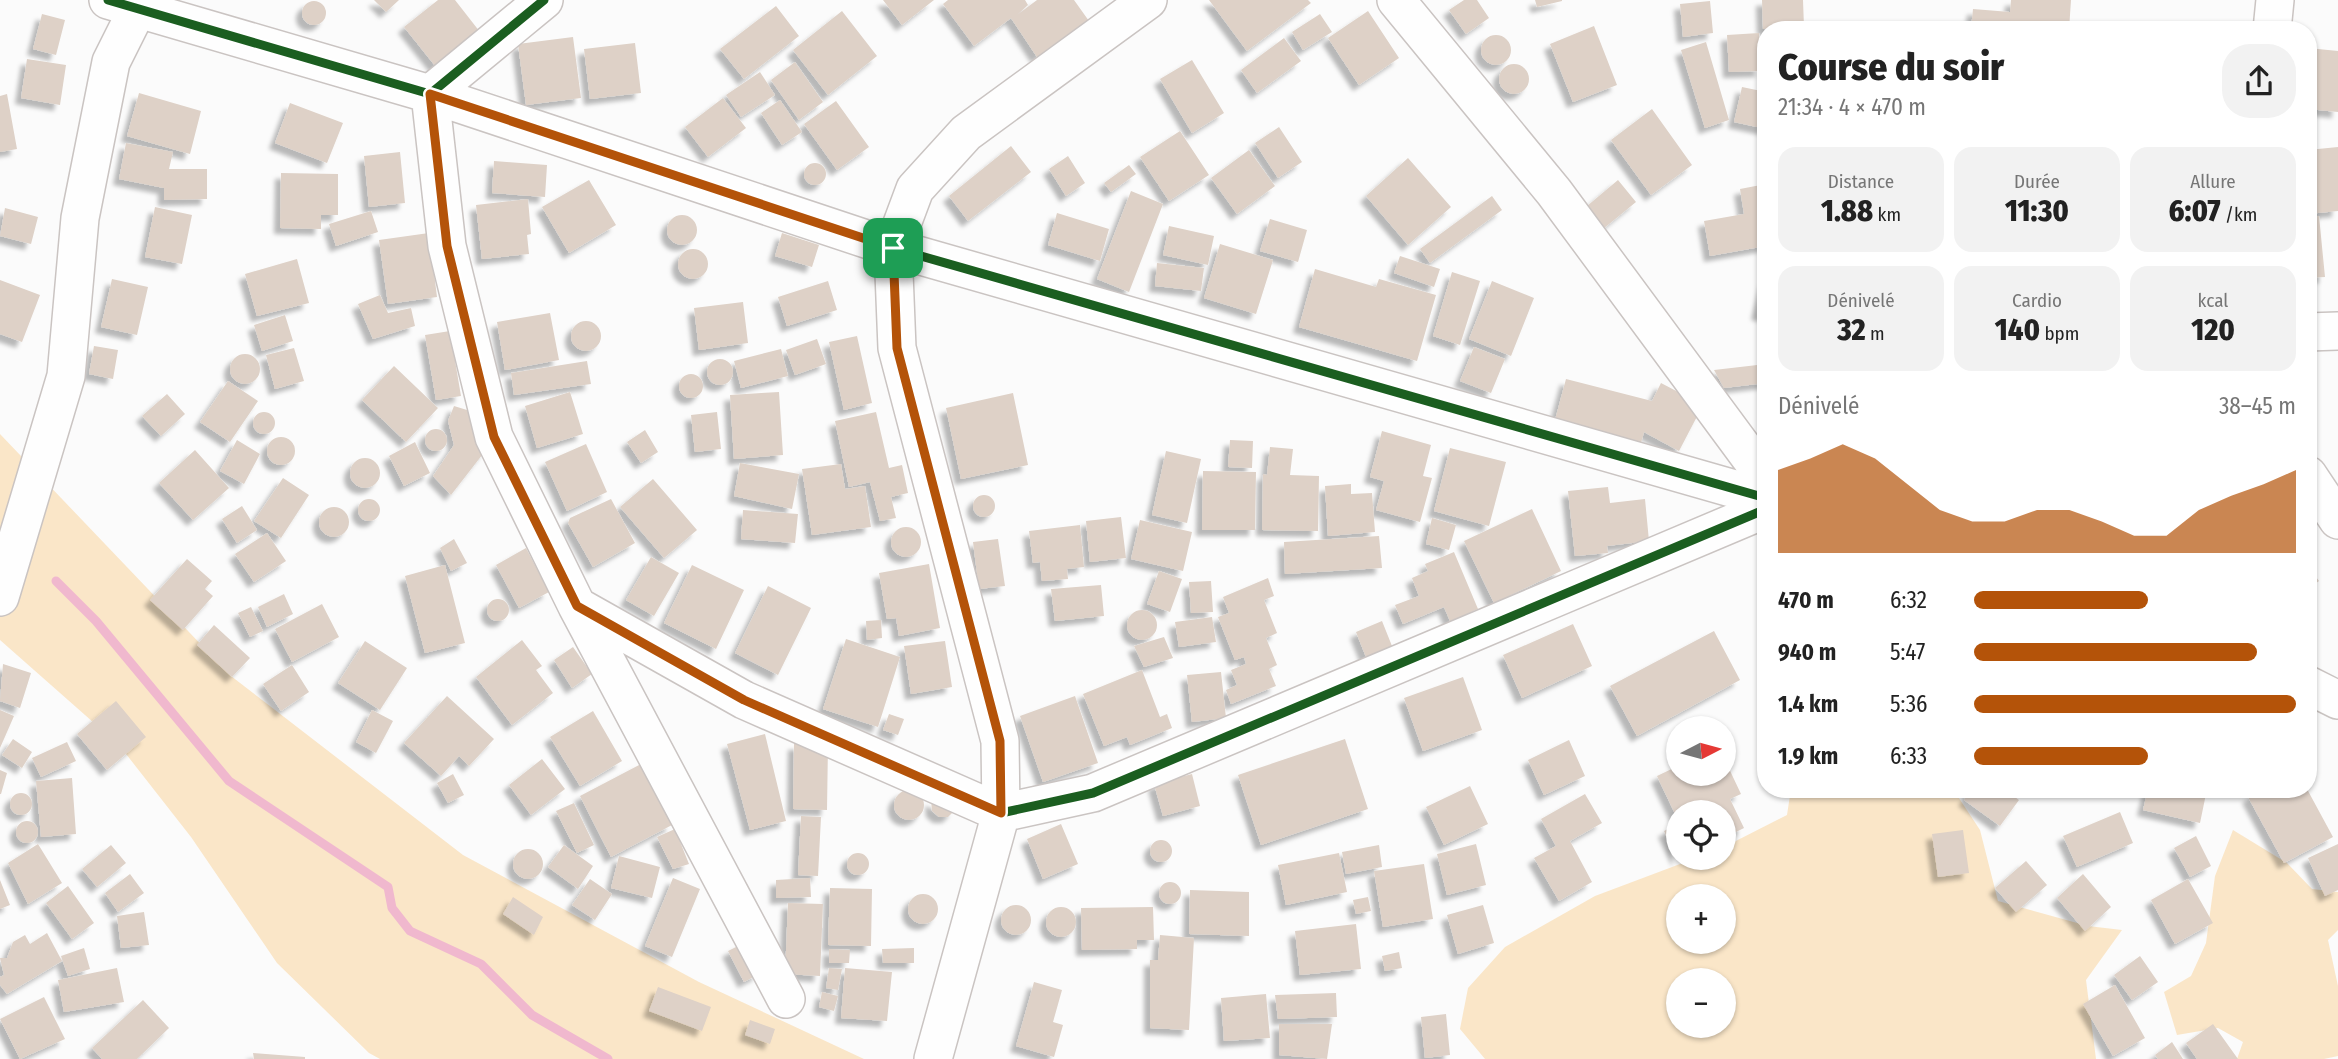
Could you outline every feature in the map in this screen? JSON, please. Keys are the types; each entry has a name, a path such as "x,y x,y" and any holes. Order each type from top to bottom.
{"street":[{"path":"430,94 544,0"},
{"path":"933,1059 1001,813 1000,741 897,348 893,248 915,189 966,133 1148,0"},
{"path":"1396,0 1555,192 1757,467"},
{"path":"2273,21 2274,0"},
{"path":"0,597 66,376 80,218 111,62 128,3 430,94 893,248 1757,495"},
{"path":"430,94 447,246 494,437 577,606 786,999"},
{"path":"2317,332 2338,331"},
{"path":"2317,488 2338,520"},
{"path":"577,606 744,700 1001,813 1093,793 1757,513"},
{"path":"2317,690 2338,700"}],"shaded area":[{"path":"0,434 231,676 463,855 699,982 864,1059 380,1059 369,1053 277,963 191,837 119,745 0,640"},
{"path":"1790,798 1959,798 1980,830 1998,901 2088,926 2122,930 2086,980 2096,1059 1485,1059 1460,1029 1468,988 1505,947 1595,896 1666,869 1736,870 1736,841 1787,815"},
{"path":"2233,830 2287,863 2312,889 2338,892 2338,930 2328,940 2338,986 2338,1056 2324,1059 2237,1059 2243,1042 2218,1028 2177,1035 2164,992 2191,976 2206,943 2215,876"}],"building":[{"path":"374,0 399,0 386,12"},
{"path":"438,0 455,0 480,32 436,67 404,27"},
{"path":"883,0 934,0 902,25"},
{"path":"948,0 1025,0 1028,5 1017,15 1037,0 1074,0 1089,21 1037,57 1011,18 974,46 943,4"},
{"path":"1209,0 1308,0 1311,3 1247,51"},
{"path":"1464,0 1477,0 1489,18 1466,34 1449,10"},
{"path":"1535,0 1562,0 1562,1 1537,7"},
{"path":"1762,0 1803,0 1804,21 1763,21"},
{"path":"2011,0 2071,0 2070,21 1972,21 1973,9 2010,12"},
{"path":"309,1 319,1 326,8 326,18 319,25 309,25 302,18 302,8"},
{"path":"1710,1 1713,33 1683,37 1680,4"},
{"path":"776,6 799,36 744,79 720,49"},
{"path":"842,11 877,56 828,95 793,50"},
{"path":"1368,11 1399,58 1359,85 1328,38"},
{"path":"42,14 65,20 56,55 33,49"},
{"path":"1320,14 1332,32 1303,50 1292,32"},
{"path":"1594,26 1617,85 1573,102 1550,44"},
{"path":"1757,33 1757,71 1729,72 1727,35"},
{"path":"1496,35 1507,39 1511,50 1507,61 1496,65 1485,61 1481,50 1485,39"},
{"path":"573,37 581,98 526,105 518,44"},
{"path":"1284,38 1301,61 1257,93 1241,70"},
{"path":"1706,42 1729,120 1705,128 1681,50"},
{"path":"635,43 641,93 590,99 584,49"},
{"path":"2317,49 2338,51 2338,112 2317,110"},
{"path":"27,59 66,65 60,105 21,98"},
{"path":"1192,60 1224,113 1192,133 1160,79"},
{"path":"795,62 823,102 799,120 771,80"},
{"path":"1514,64 1525,68 1529,79 1525,90 1514,94 1503,90 1499,79 1503,68"},
{"path":"760,72 775,95 741,117 726,95"},
{"path":"1742,87 1757,90 1757,127 1734,122"},
{"path":"139,93 201,111 190,154 127,136"},
{"path":"7,94 17,149 0,152 0,96"},
{"path":"723,98 746,128 708,157 685,127"},
{"path":"780,100 802,132 782,145 761,113"},
{"path":"836,101 869,147 837,170 804,124"},
{"path":"290,103 343,123 327,163 275,143"},
{"path":"1652,109 1692,165 1651,195 1611,140"},
{"path":"1279,127 1302,162 1278,178 1255,143"},
{"path":"1180,131 1209,175 1169,201 1140,157"},
{"path":"126,143 173,152 169,169 207,169 207,199 164,200 164,188 119,179"},
{"path":"1011,146 1031,172 968,221 949,196"},
{"path":"2338,147 2338,211 2317,213 2317,149"},
{"path":"1249,150 1275,186 1237,214 1211,178"},
{"path":"400,152 405,203 369,207 364,156"},
{"path":"1068,156 1085,183 1066,196 1049,169"},
{"path":"1408,158 1451,207 1408,245 1366,196"},
{"path":"494,161 547,165 545,197 492,193"},
{"path":"815,163 823,166 826,174 823,182 815,185 807,182 804,174 807,166"},
{"path":"1129,165 1136,174 1111,192 1104,183"},
{"path":"281,173 338,174 338,215 321,215 321,229 280,228"},
{"path":"589,180 616,225 569,253 542,207"},
{"path":"1618,180 1636,202 1598,233 1580,212"},
{"path":"1757,186 1757,248 1710,256 1704,221 1744,214 1740,189"},
{"path":"1131,191 1163,204 1129,292 1097,279"},
{"path":"1492,196 1502,210 1430,263 1420,249"},
{"path":"528,199 531,234 527,235 529,254 482,259 476,205"},
{"path":"155,207 192,215 182,264 145,257"},
{"path":"5,208 38,217 31,244 0,236"},
{"path":"371,211 378,232 336,246 329,224"},
{"path":"1057,213 1109,229 1100,261 1048,245"},
{"path":"682,215 693,219 697,230 693,241 682,245 671,241 667,230 671,219"},
{"path":"2319,216 2325,277 2317,277"},
{"path":"1270,219 1307,230 1298,262 1260,251"},
{"path":"1169,226 1214,236 1208,265 1163,255"},
{"path":"429,233 437,297 388,304 379,240"},
{"path":"782,233 819,245 812,267 775,256"},
{"path":"1220,244 1273,260 1256,314 1204,298"},
{"path":"693,249 704,253 708,264 704,275 693,279 682,275 678,264 682,253"},
{"path":"1400,256 1440,269 1434,287 1394,273"},
{"path":"297,259 309,303 257,316 245,274"},
{"path":"1157,263 1204,268 1201,291 1155,286"},
{"path":"1315,269 1376,287 1379,279 1436,295 1417,361 1299,327"},
{"path":"1452,272 1480,281 1460,345 1433,336"},
{"path":"112,279 148,287 137,335 101,327"},
{"path":"0,280 40,295 22,342 0,334"},
{"path":"828,281 837,310 787,326 778,297"},
{"path":"1492,281 1534,298 1511,356 1469,339"},
{"path":"380,295 388,313 411,308 415,326 373,339 358,304"},
{"path":"743,302 748,343 699,350 694,308"},
{"path":"550,313 559,360 505,370 497,322"},
{"path":"285,315 293,341 262,351 254,325"},
{"path":"586,321 597,325 601,336 597,347 586,351 575,347 571,336 575,325"},
{"path":"450,331 461,396 436,400 425,335"},
{"path":"857,336 872,403 844,410 829,342"},
{"path":"817,339 826,364 795,375 786,350"},
{"path":"94,346 118,350 113,379 89,374"},
{"path":"1474,347 1505,359 1491,393 1460,381"},
{"path":"294,348 304,381 275,389 266,355"},
{"path":"781,349 788,376 741,388 734,361"},
{"path":"245,354 256,358 260,369 256,380 245,384 234,380 230,369 234,358"},
{"path":"720,359 729,363 733,372 729,381 720,385 711,381 707,372 711,363"},
{"path":"587,361 591,384 514,395 511,373"},
{"path":"1757,365 1757,384 1724,388 1714,370"},
{"path":"394,366 438,408 406,442 362,400"},
{"path":"691,374 702,381 703,386 696,397 691,398 680,391 679,386 686,375"},
{"path":"1566,379 1652,401 1661,383 1703,405 1679,451 1644,432 1641,443 1555,420"},
{"path":"228,381 258,401 230,442 200,422"},
{"path":"570,392 583,434 537,448 525,406"},
{"path":"779,392 783,455 734,459 730,395"},
{"path":"1013,393 1028,465 961,479 946,408"},
{"path":"167,394 185,414 161,436 142,416"},
{"path":"454,406 467,410 486,450 451,495 433,476 454,445 448,421"},
{"path":"264,412 272,415 275,423 272,431 264,434 256,431 253,423 256,415"},
{"path":"717,412 721,449 695,452 691,415"},
{"path":"876,412 889,468 902,465 908,493 891,497 896,518 880,521 870,482 849,487 835,421"},
{"path":"436,429 444,432 447,440 444,448 436,451 428,448 425,440 428,432"},
{"path":"645,430 658,452 641,463 627,442"},
{"path":"1382,431 1431,445 1423,476 1432,478 1420,522 1376,510 1384,481 1370,477"},
{"path":"281,437 291,441 295,451 291,461 281,465 271,461 267,451 271,441"},
{"path":"237,440 260,454 244,484 220,471"},
{"path":"1230,440 1253,441 1252,468 1228,467"},
{"path":"415,442 430,473 404,486 389,456"},
{"path":"586,444 607,492 567,511 545,462"},
{"path":"1270,447 1293,449 1290,475 1319,476 1318,531 1262,530 1263,474 1267,475"},
{"path":"1450,448 1506,462 1489,526 1434,511"},
{"path":"195,450 229,488 193,520 159,483"},
{"path":"1166,451 1201,459 1187,523 1152,515"},
{"path":"365,458 376,462 380,473 376,484 365,488 354,484 350,473 354,462"},
{"path":"740,463 799,474 792,509 734,496"},
{"path":"841,464 845,489 865,486 871,527 812,535 802,469"},
{"path":"1203,471 1256,472 1255,530 1202,530"},
{"path":"283,478 309,495 281,538 254,521"},
{"path":"653,479 697,530 664,558 620,507"},
{"path":"1351,484 1351,494 1372,493 1375,532 1328,536 1325,486"},
{"path":"1608,487 1610,503 1645,499 1649,541 1607,546 1608,553 1575,556 1568,491"},
{"path":"984,495 992,498 995,506 992,514 984,517 976,514 973,506 976,498"},
{"path":"369,499 377,502 380,510 377,518 369,521 361,518 358,510 361,502"},
{"path":"611,499 635,543 593,567 568,523 570,518"},
{"path":"242,506 257,530 237,543 222,519"},
{"path":"334,507 345,511 349,522 345,533 334,537 323,533 319,522 323,511"},
{"path":"1532,509 1561,571 1494,603 1464,541"},
{"path":"743,510 798,514 795,543 741,539"},
{"path":"1121,517 1126,558 1090,562 1086,521"},
{"path":"1432,518 1456,525 1449,550 1426,544"},
{"path":"1140,520 1192,532 1183,571 1131,559"},
{"path":"1080,525 1084,567 1067,569 1068,579 1042,581 1040,562 1033,563 1029,531"},
{"path":"906,527 917,531 921,542 917,553 906,557 895,553 891,542 895,531"},
{"path":"267,533 286,561 254,582 235,554"},
{"path":"1379,536 1382,568 1285,574 1284,542"},
{"path":"454,539 467,563 451,571 440,548"},
{"path":"998,539 1005,586 979,589 973,542"},
{"path":"526,548 549,592 519,608 496,565"},
{"path":"1454,552 1478,609 1450,621 1444,607 1403,624 1395,605 1419,596 1412,578 1428,571 1425,564"},
{"path":"651,557 679,573 654,616 626,600"},
{"path":"187,559 212,581 205,589 213,596 183,630 150,600"},
{"path":"929,564 940,628 899,636 896,618 887,619 879,573"},
{"path":"445,565 465,643 425,653 405,576"},
{"path":"692,565 744,590 716,649 664,623"},
{"path":"1159,571 1182,579 1170,612 1147,604"},
{"path":"1268,578 1274,596 1264,600 1277,633 1266,638 1277,665 1269,669 1276,686 1231,704 1226,690 1237,685 1231,670 1246,664 1244,657 1235,660 1218,617 1229,613 1223,597"},
{"path":"1211,581 1213,612 1191,613 1189,582"},
{"path":"1101,585 1104,616 1055,621 1051,589"},
{"path":"768,586 811,608 778,675 735,653"},
{"path":"284,594 293,614 267,627 258,607"},
{"path":"498,599 506,602 509,610 506,618 498,621 490,618 487,610 490,602"},
{"path":"322,604 339,637 292,662 275,629"},
{"path":"251,607 263,631 250,637 238,613"},
{"path":"1142,610 1153,614 1157,625 1153,636 1142,640 1131,636 1127,625 1131,614"},
{"path":"1212,617 1216,642 1179,647 1175,622"},
{"path":"881,620 882,638 867,640 866,621"},
{"path":"1382,621 1392,646 1366,657 1356,632"},
{"path":"1573,624 1592,666 1522,698 1503,655"},
{"path":"214,625 250,658 232,677 197,645"},
{"path":"1714,631 1740,680 1674,716 1666,716 1666,720 1637,736 1610,686"},
{"path":"1164,637 1173,658 1144,667 1134,646"},
{"path":"846,639 900,657 878,727 823,709"},
{"path":"522,640 542,666 536,670 553,693 512,725 476,677"},
{"path":"365,641 407,668 380,710 338,683"},
{"path":"945,641 952,687 911,694 904,646"},
{"path":"573,647 592,674 572,688 554,660"},
{"path":"3,664 31,673 20,708 0,701"},
{"path":"292,665 309,692 281,711 263,684"},
{"path":"1142,670 1160,717 1167,714 1172,728 1130,745 1127,737 1104,746 1083,694"},
{"path":"1221,672 1226,718 1192,722 1187,675"},
{"path":"1463,677 1482,730 1423,751 1404,698"},
{"path":"447,696 494,739 469,766 459,756 441,776 404,743"},
{"path":"1075,696 1098,763 1043,782 1020,716"},
{"path":"116,701 146,737 107,770 77,734"},
{"path":"0,710 14,716 0,748"},
{"path":"372,710 393,721 376,753 356,742"},
{"path":"593,711 622,761 580,786 550,737"},
{"path":"889,714 904,719 898,735 883,730"},
{"path":"765,734 786,821 750,830 727,744"},
{"path":"13,739 32,752 22,768 2,755"},
{"path":"1345,739 1368,809 1261,845 1238,775"},
{"path":"1569,740 1585,776 1544,795 1528,760"},
{"path":"67,742 76,761 41,777 32,758"},
{"path":"794,744 828,744 827,810 793,809"},
{"path":"542,759 565,789 531,815 509,785"},
{"path":"641,764 672,825 611,857 580,796"},
{"path":"0,770 7,773 1,794 0,794"},
{"path":"1666,772 1666,786 1736,786 1736,783 1741,794 1730,800 1668,800 1657,776"},
{"path":"453,774 464,795 448,803 437,783"},
{"path":"1192,774 1200,806 1163,816 1154,784"},
{"path":"72,778 76,834 41,837 36,781"},
{"path":"1470,786 1488,824 1444,845 1426,807"},
{"path":"909,790 915,791 923,799 923,811 915,819 909,820 903,819 895,811 894,805 895,799 903,791"},
{"path":"21,793 29,796 32,804 29,812 21,815 13,812 10,804 13,796"},
{"path":"1585,794 1602,823 1570,841 1592,882 1559,901 1534,858 1556,846 1541,819"},
{"path":"2016,798 2019,800 2000,826 1964,800"},
{"path":"2146,798 2205,798 2200,823 2143,810"},
{"path":"2249,798 2312,798 2333,837 2284,863"},
{"path":"931,800 955,810 948,817 939,817 932,811"},
{"path":"574,803 594,845 577,853 556,811"},
{"path":"1736,811 1744,828 1736,832"},
{"path":"2120,812 2133,843 2077,867 2063,836"},
{"path":"801,816 821,817 818,876 798,875"},
{"path":"27,821 35,824 38,832 35,840 27,843 19,840 16,832 19,824"},
{"path":"1061,824 1078,864 1043,879 1027,839"},
{"path":"675,829 689,864 673,869 657,837"},
{"path":"1963,830 1969,873 1938,877 1932,834"},
{"path":"2196,836 2211,866 2190,877 2174,848"},
{"path":"1161,840 1169,843 1172,851 1169,859 1161,862 1153,859 1150,851 1153,843"},
{"path":"38,844 62,883 28,904 8,863"},
{"path":"1476,844 1486,885 1447,895 1437,854"},
{"path":"2338,844 2338,890 2325,896 2308,858"},
{"path":"111,845 126,863 97,887 82,869"},
{"path":"564,845 593,866 578,889 548,867"},
{"path":"1379,845 1382,867 1346,874 1342,852"},
{"path":"528,849 539,853 543,864 539,875 528,879 517,875 513,864 517,853"},
{"path":"858,853 866,856 869,864 866,872 858,875 850,872 847,864 850,856"},
{"path":"1339,853 1347,892 1286,905 1278,865"},
{"path":"619,856 660,867 652,898 611,888"},
{"path":"2026,861 2047,885 2016,912 1995,888"},
{"path":"1424,864 1433,919 1383,927 1374,871"},
{"path":"130,874 144,893 118,912 105,893"},
{"path":"2083,874 2111,907 2085,931 2057,898"},
{"path":"673,878 700,889 672,957 645,946"},
{"path":"810,878 811,897 776,898 776,880"},
{"path":"590,879 612,894 595,920 572,905"},
{"path":"2188,879 2213,923 2175,944 2151,900"},
{"path":"0,880 10,905 0,909"},
{"path":"1170,882 1178,885 1181,893 1178,901 1170,904 1162,901 1159,893 1162,885"},
{"path":"68,886 94,923 72,939 46,903"},
{"path":"830,888 872,889 871,946 828,945"},
{"path":"1190,890 1249,892 1249,936 1189,934"},
{"path":"923,894 934,898 938,909 934,920 923,924 912,920 908,909 912,898"},
{"path":"513,897 543,917 534,935 503,914"},
{"path":"1368,897 1371,911 1356,914 1353,900"},
{"path":"788,903 823,904 820,976 785,974"},
{"path":"1016,905 1027,909 1031,920 1027,931 1016,935 1005,931 1001,920 1005,909"},
{"path":"1483,905 1494,943 1458,954 1447,915"},
{"path":"1061,907 1072,911 1076,922 1072,933 1061,937 1050,933 1046,922 1050,911"},
{"path":"1153,907 1154,940 1137,940 1137,949 1082,950 1081,908"},
{"path":"144,912 149,945 121,948 117,916"},
{"path":"1356,924 1361,969 1300,975 1295,931"},
{"path":"47,933 62,961 7,994 0,985 0,977 4,975 0,958 7,958 13,942 25,935 30,944"},
{"path":"1160,935 1194,938 1189,1030 1150,1028 1150,960 1158,960"},
{"path":"744,943 759,974 744,982 728,951"},
{"path":"84,948 90,969 68,976 61,956"},
{"path":"914,948 914,963 883,963 882,949"},
{"path":"829,949 850,950 849,963 829,963"},
{"path":"1399,952 1402,968 1385,971 1382,956"},
{"path":"2140,956 2158,982 2132,1000 2114,975"},
{"path":"117,968 124,1002 64,1012 58,980"},
{"path":"829,968 842,969 838,990 826,988"},
{"path":"845,968 892,972 887,1021 841,1018"},
{"path":"1034,982 1062,990 1053,1022 1063,1025 1054,1057 1016,1046"},
{"path":"2115,985 2145,1038 2113,1056 2083,1004"},
{"path":"658,987 711,1007 702,1031 649,1011"},
{"path":"822,992 838,996 834,1011 819,1007"},
{"path":"1336,993 1337,1017 1278,1019 1275,995"},
{"path":"1266,994 1270,1038 1224,1041 1221,998"},
{"path":"44,997 65,1039 20,1059 0,1019"},
{"path":"143,1000 169,1028 137,1059 102,1059 92,1048"},
{"path":"1446,1014 1450,1055 1425,1058 1421,1017"},
{"path":"750,1020 775,1029 770,1044 745,1035"},
{"path":"1279,1024 1332,1024 1327,1059 1279,1055"},
{"path":"2213,1024 2238,1059 2197,1059 2186,1043"},
{"path":"2172,1042 2183,1059 2158,1059 2155,1055"},
{"path":"253,1053 305,1057 305,1059 254,1059"}],"waterway":[{"path":"56,581 96,621 229,781 388,887 392,908 410,931 481,964 532,1015 608,1059"}],"cycle path":[{"path":"108,0 430,94 893,248 1757,495"},
{"path":"544,0 430,94 447,246 494,437 577,606 744,700 1001,813 1093,793 1757,513"}],"route":[{"path":"430,94 893,248 897,348 1000,741 1001,813 744,700 577,606 494,437 447,246 430,94"}]}
